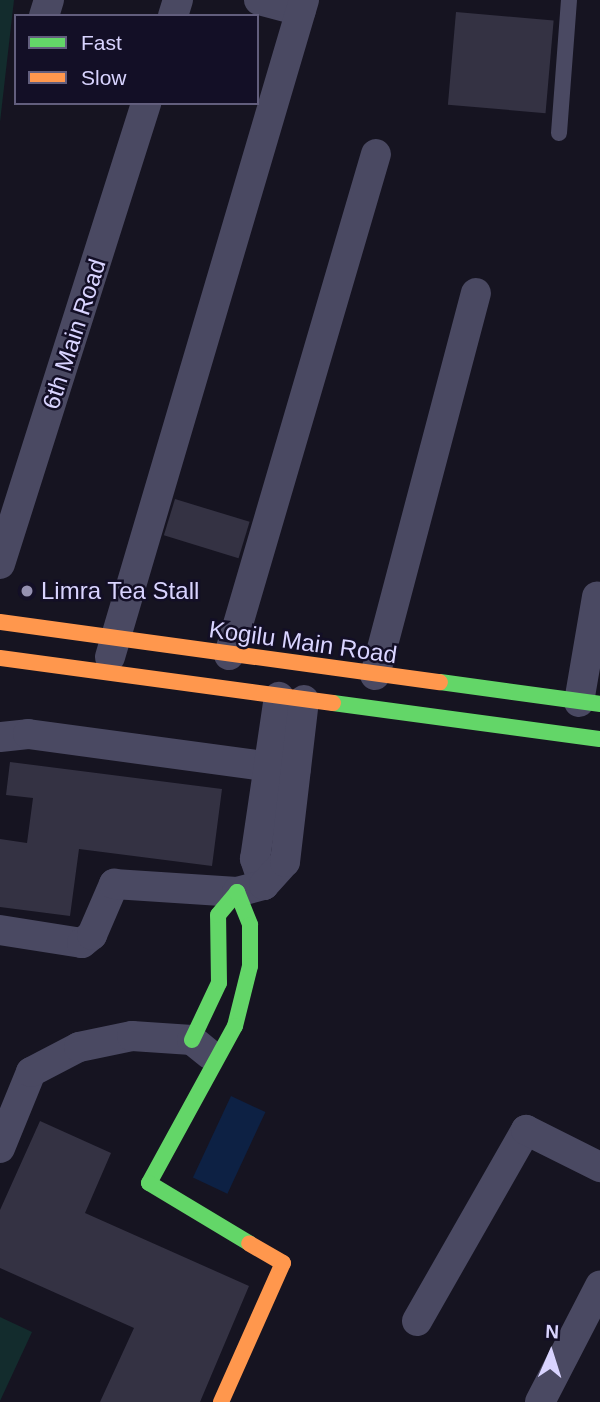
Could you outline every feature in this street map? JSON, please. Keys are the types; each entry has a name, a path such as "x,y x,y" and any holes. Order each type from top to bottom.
{"main road":[{"name":"Kogilu Main Road","path":"0,622 590,703"},
{"path":"0,658 600,739"},
{"path":"203,1049 235,1026 250,966 251,888"},
{"path":"221,1402 284,1263 149,1183 203,1049 219,983 218,915 251,888"}],"street":[{"path":"106,673 303,6 259,0"},
{"name":"6th Main Road","path":"0,565 145,105"},
{"path":"229,655 376,154"},
{"path":"375,675 476,293"},
{"path":"590,703 597,597"},
{"path":"0,930 82,943 92,935 114,884 251,888 285,862 282,769 291,699"},
{"path":"0,737 28,734 282,769"},
{"path":"0,1148 31,1072 79,1047 119,1039 203,1049"},
{"path":"417,1321 526,1130 600,1167"},
{"path":"540,1402 600,1286"}],"lane":[{"path":"559,133 569,0"}],"green space":[{"path":"0,0 14,0 0,122"},
{"path":"0,1317 32,1332 0,1401"}],"water":[{"path":"231,1096 265,1112 227,1194 193,1178"}],"building":[{"path":"456,12 554,21 546,113 448,105"},
{"path":"175,499 250,522 238,558 164,535"},
{"path":"10,762 222,789 212,866 79,849 70,916 0,907 0,839 27,843 33,798 6,795"},
{"path":"40,1121 111,1153 85,1213 249,1286 200,1402 100,1402 134,1328 0,1268 0,1210"}],"traffic: fast":[{"path":"440,682 600,704"},
{"path":"333,703 600,739"},
{"path":"192,1040 219,983 218,915 237,892 250,925 250,966 235,1026 149,1183 249,1243"}],"traffic: slow":[{"path":"0,622 440,682"},
{"path":"0,658 333,703"},
{"path":"221,1402 283,1263 249,1243"}],"place":[{"name":"Limra Tea Stall","path":"27,591"}]}
